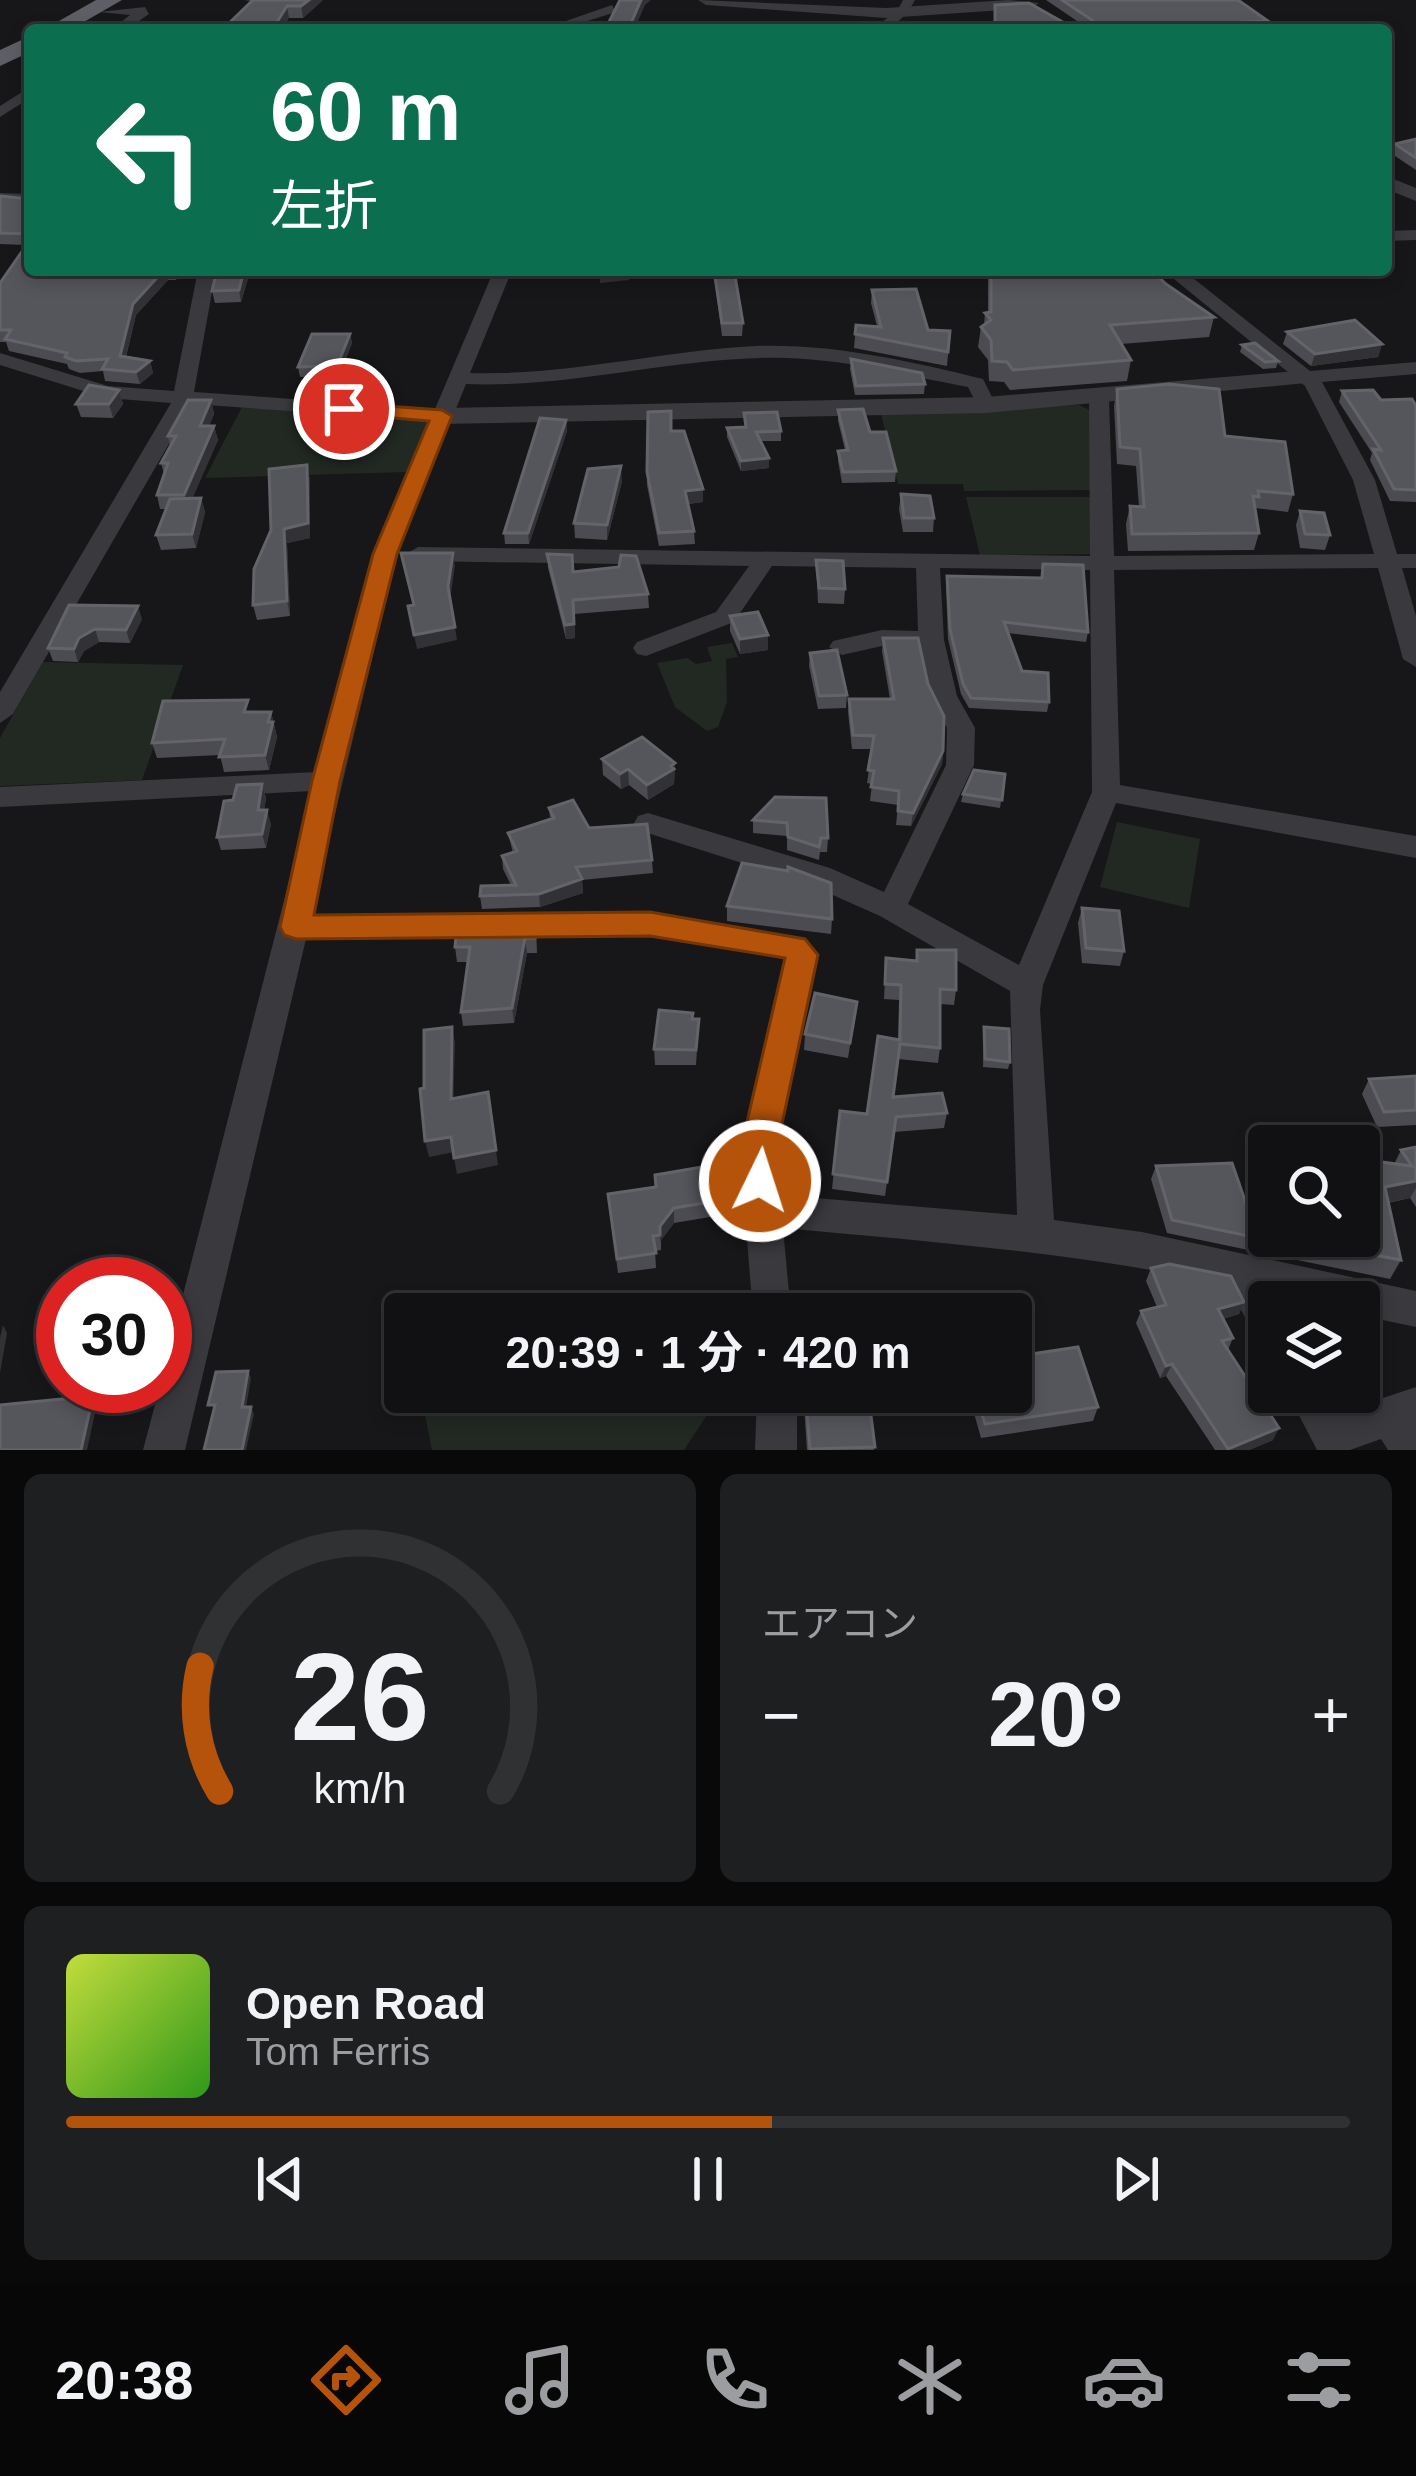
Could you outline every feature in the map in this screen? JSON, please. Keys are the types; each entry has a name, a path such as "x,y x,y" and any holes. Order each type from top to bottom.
{"highway":[{"path":"83,24 128,0"},
{"path":"70,24 111,9"}],"street":[{"path":"706,0 905,7 1029,1 1050,14"},
{"path":"562,24 614,4"},
{"path":"0,714 182,397 206,276"},
{"path":"164,1450 385,554 500,276"},
{"path":"1180,276 1308,377 1364,480 1416,659"},
{"path":"456,378 537,377 759,352 802,353 976,383 986,405"},
{"path":"0,359 106,392 442,416 986,405 1099,399 1416,368"},
{"path":"1036,1234 1024,1010 1027,985 1106,792 1099,399"},
{"path":"385,554 1103,563 1416,560"},
{"path":"646,648 725,617 765,559"},
{"path":"891,908 960,764 962,728 944,696 931,640 928,561"},
{"path":"842,647 882,638 931,640"},
{"path":"0,796 326,781"},
{"path":"1106,792 1416,847"},
{"path":"648,824 819,876 891,908 1027,985"},
{"path":"296,927 650,924 794,948 802,955 758,1152 770,1293"},
{"path":"762,1210 1036,1234 1142,1249 1416,1309"},
{"path":"1240,1271 1248,1285"},
{"path":"776,1450 777,1413"},
{"path":"1319,1413 1332,1436 1406,1424"}],"shaded area":[{"path":"1079,405 1092,411 1091,490 964,491 963,484 898,484 881,414"},
{"path":"242,407 431,421 407,472 205,478"},
{"path":"966,497 1092,497 1094,554 980,555"},
{"path":"732,643 738,657 726,659 727,702 718,727 707,731 675,707 657,663 687,658 696,664 712,661 707,647"},
{"path":"43,662 183,665 142,780 0,786 0,738"},
{"path":"1117,822 1200,839 1189,908 1100,887"},
{"path":"708,1413 684,1450 432,1450 425,1415"}],"building":[{"path":"253,0 309,0 301,6 287,6 276,24 228,24"},
{"path":"620,0 641,0 631,24 608,24"},
{"path":"1062,0 1238,0 1268,21 1089,24 1092,20"},
{"path":"1029,3 1066,24 995,24 995,5"},
{"path":"1416,139 1416,158 1395,144"},
{"path":"0,196 24,198 24,234 0,233"},
{"path":"24,249 24,276 159,276 133,304 120,356 150,361 136,372 102,369 108,359 76,361 65,357 67,353 5,339 11,330 0,330 0,283"},
{"path":"216,276 242,276 239,290 212,291"},
{"path":"715,276 735,276 743,323 722,323"},
{"path":"991,276 1157,276 1214,317 1110,325 1131,360 1013,370 1007,362 992,361 991,340 981,327 991,320 985,313 991,312"},
{"path":"916,289 928,330 950,331 948,352 855,334 856,325 881,327 872,290"},
{"path":"1355,320 1382,344 1315,354 1287,332"},
{"path":"312,334 350,334 337,366 298,367"},
{"path":"1255,343 1278,361 1265,362 1242,345"},
{"path":"851,359 922,373 925,384 856,386"},
{"path":"1169,384 1219,389 1225,436 1285,442 1293,494 1258,491 1259,497 1253,496 1259,533 1132,534 1130,506 1144,507 1140,449 1120,447 1117,389"},
{"path":"89,385 119,390 109,404 76,404"},
{"path":"1373,390 1381,400 1412,399 1416,406 1416,490 1394,489 1373,449 1381,450 1342,391"},
{"path":"188,400 211,400 200,426 214,426 184,495 157,495 168,463 161,463 176,436 168,436"},
{"path":"863,409 870,432 886,432 896,471 843,472 838,451 848,450 838,410"},
{"path":"671,411 671,431 684,431 703,489 685,491 694,531 659,533 647,472 648,412"},
{"path":"777,412 781,431 756,432 769,458 741,461 727,428 746,427 744,413"},
{"path":"540,418 566,420 528,533 504,533"},
{"path":"307,465 308,523 284,529 287,601 253,605 254,569 271,530 269,469"},
{"path":"621,466 607,525 574,523 588,469"},
{"path":"901,494 930,496 934,518 904,518"},
{"path":"201,498 192,534 156,535 170,499"},
{"path":"1300,511 1324,513 1330,535 1305,534"},
{"path":"401,553 453,553 448,587 455,627 414,635 408,606 414,605"},
{"path":"547,554 572,555 573,572 619,567 621,555 636,556 648,594 573,600 574,624 565,625"},
{"path":"816,560 843,561 845,589 819,588"},
{"path":"1043,564 1083,565 1088,632 1004,622 1022,671 1048,673 1049,702 971,698 950,629 947,576 1042,578"},
{"path":"69,605 138,606 126,630 95,629 79,638 74,649 48,648"},
{"path":"758,612 768,635 740,639 730,616"},
{"path":"883,638 918,638 928,684 944,716 943,751 913,813 898,811 899,791 871,787 874,771 868,770 874,736 853,735 849,699 894,699"},
{"path":"837,650 847,695 819,696 810,653"},
{"path":"248,700 244,712 271,712 265,755 219,757 225,739 152,743 163,701"},
{"path":"642,737 675,763 674,769 647,785 628,769 620,774 602,759"},
{"path":"974,770 1005,774 1002,800 963,794"},
{"path":"262,784 258,810 267,810 262,834 217,837 224,801 233,800 237,785"},
{"path":"775,797 826,798 828,838 821,838 819,847 788,837 787,823 753,820"},
{"path":"573,800 589,828 647,824 652,860 576,867 582,879 539,894 480,896 481,886 516,885 502,856 517,851 508,833 554,818 549,808"},
{"path":"742,863 788,871 788,867 831,883 832,919 727,906"},
{"path":"1082,908 1119,911 1124,951 1086,948"},
{"path":"457,927 536,927 535,938 525,938 512,1008 461,1012 470,947 455,947"},
{"path":"917,950 956,950 956,990 940,989 940,1048 900,1044 893,1097 942,1093 947,1113 896,1117 887,1182 833,1174 840,1111 867,1114 878,1036 900,1040 901,985 885,984 886,958 917,961"},
{"path":"815,993 857,1002 850,1043 805,1034"},
{"path":"659,1010 693,1013 692,1019 699,1019 696,1050 654,1049"},
{"path":"452,1027 451,1099 488,1092 496,1150 454,1158 451,1137 425,1141 420,1089 424,1088 424,1030"},
{"path":"984,1027 1009,1029 1010,1062 985,1059"},
{"path":"1416,1076 1416,1110 1384,1112 1369,1079"},
{"path":"1416,1147 1416,1181 1385,1187 1401,1260 1380,1256 1380,1162 1412,1166 1401,1150"},
{"path":"737,1161 741,1197 674,1208 660,1226 660,1235 653,1236 656,1253 617,1259 608,1194 656,1187 655,1175"},
{"path":"1232,1163 1248,1209 1248,1236 1172,1220 1156,1166"},
{"path":"1169,1264 1231,1276 1244,1302 1218,1309 1233,1338 1222,1341 1248,1381 1248,1413 1269,1413 1279,1428 1228,1449 1172,1364 1166,1366 1141,1311 1166,1305 1151,1268"},
{"path":"1078,1347 1098,1407 985,1424 982,1413 1032,1413 1032,1354"},
{"path":"248,1371 242,1407 251,1407 242,1450 204,1450 215,1405 208,1405 216,1372"},
{"path":"36,1402 36,1413 89,1413 81,1450 0,1450 0,1405"},
{"path":"807,1413 871,1413 875,1447 810,1449"}],"route":[{"path":"344,409 442,416 385,554 326,781 296,927 650,924 794,948 802,955 758,1152 760,1181"}]}
